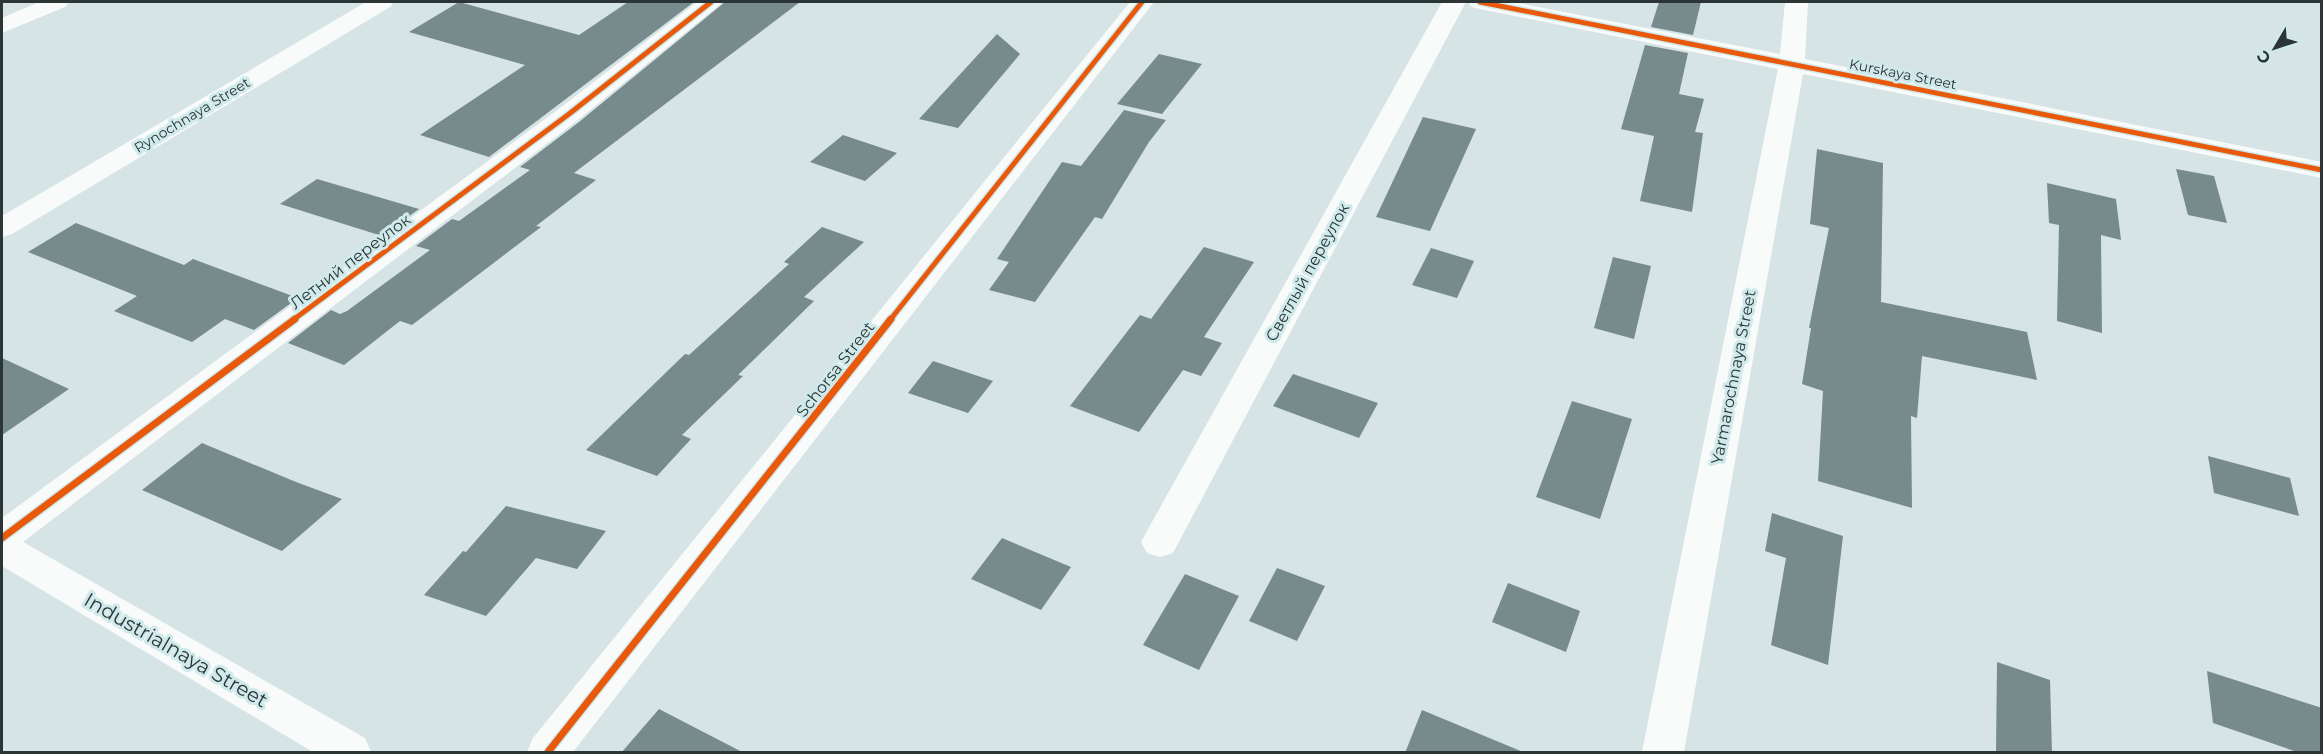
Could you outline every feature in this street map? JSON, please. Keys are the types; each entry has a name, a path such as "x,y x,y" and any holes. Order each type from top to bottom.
{"street":[{"path":"2,26 57,2"},
{"name":"Rynochnaya Street","path":"2,228 382,2"},
{"name":"Летний переулок","path":"2,538 569,114 711,2"},
{"name":"Schorsa Street","path":"548,753 1142,2"},
{"name":"Светлый переулок","path":"1160,542 1454,2"},
{"name":"Kurskaya Street","path":"1480,2 2322,170"},
{"name":"Yarmarochnaya Street","path":"1663,753 1792,63 1797,2"},
{"name":"Industrialnaya Street","path":"2,548 350,753"}],"building":[{"path":"459,2 579,35 628,2 694,2 489,157 420,135 525,65 409,32"},
{"path":"725,2 800,2 574,173 596,180 536,226 541,227 412,325 400,321 344,365 288,343 331,310 340,314 347,311 430,250 416,246 452,219 459,221 530,170 520,167 579,122"},
{"path":"1659,2 1701,2 1693,35 1651,27"},
{"path":"997,34 1020,54 958,128 919,119"},
{"path":"1645,45 1688,53 1679,94 1704,99 1695,132 1703,133 1692,212 1640,201 1654,136 1621,129"},
{"path":"1159,54 1202,64 1162,114 1117,104"},
{"path":"1124,110 1166,120 1149,142 1102,219 1095,217 1035,302 989,290 1009,262 997,259 1062,162 1081,166"},
{"path":"1423,117 1476,129 1430,231 1376,217"},
{"path":"843,135 897,153 865,181 810,162"},
{"path":"1817,149 1883,163 1881,302 2027,332 2037,380 1922,356 1917,418 1911,416 1912,508 1818,481 1823,391 1802,384 1811,328 1809,328 1829,228 1810,224"},
{"path":"2176,169 2214,176 2227,223 2188,215"},
{"path":"317,179 419,209 382,236 280,204"},
{"path":"2047,183 2116,199 2121,240 2101,235 2102,333 2057,321 2059,225 2049,223"},
{"path":"76,223 184,265 193,259 298,298 254,330 225,319 192,342 114,311 137,296 28,252"},
{"path":"822,227 864,242 804,297 814,301 738,375 743,376 682,435 691,439 657,476 586,450 685,354 689,355 789,264 784,262"},
{"path":"1204,247 1254,262 1204,337 1222,343 1201,376 1183,370 1139,432 1070,406 1140,315 1151,319"},
{"path":"1431,248 1474,261 1457,298 1412,285"},
{"path":"1613,257 1651,266 1634,339 1594,328"},
{"path":"2,358 69,389 2,435"},
{"path":"933,361 993,381 968,413 908,393"},
{"path":"1293,374 1378,403 1359,438 1273,406"},
{"path":"1572,401 1632,419 1600,519 1536,497"},
{"path":"202,443 342,499 282,551 142,490"},
{"path":"2208,456 2290,478 2299,516 2214,493"},
{"path":"506,506 606,531 577,569 536,558 486,616 424,595 463,551 466,552"},
{"path":"1772,513 1843,536 1828,665 1771,645 1786,558 1765,551"},
{"path":"1002,538 1071,567 1041,610 971,579"},
{"path":"1277,568 1325,586 1297,641 1249,621"},
{"path":"1185,574 1239,596 1199,670 1143,645"},
{"path":"1508,583 1580,611 1566,652 1492,622"},
{"path":"1997,662 2050,680 2052,753 1996,753"},
{"path":"2207,671 2322,708 2322,753 2300,753 2213,723"},
{"path":"659,709 744,753 621,753"},
{"path":"1422,710 1523,752 1523,753 1405,753"}],"cycle path":[{"path":"2,538 569,114 711,2"},
{"path":"548,752 1142,2"},
{"path":"1480,2 2322,170"}]}
